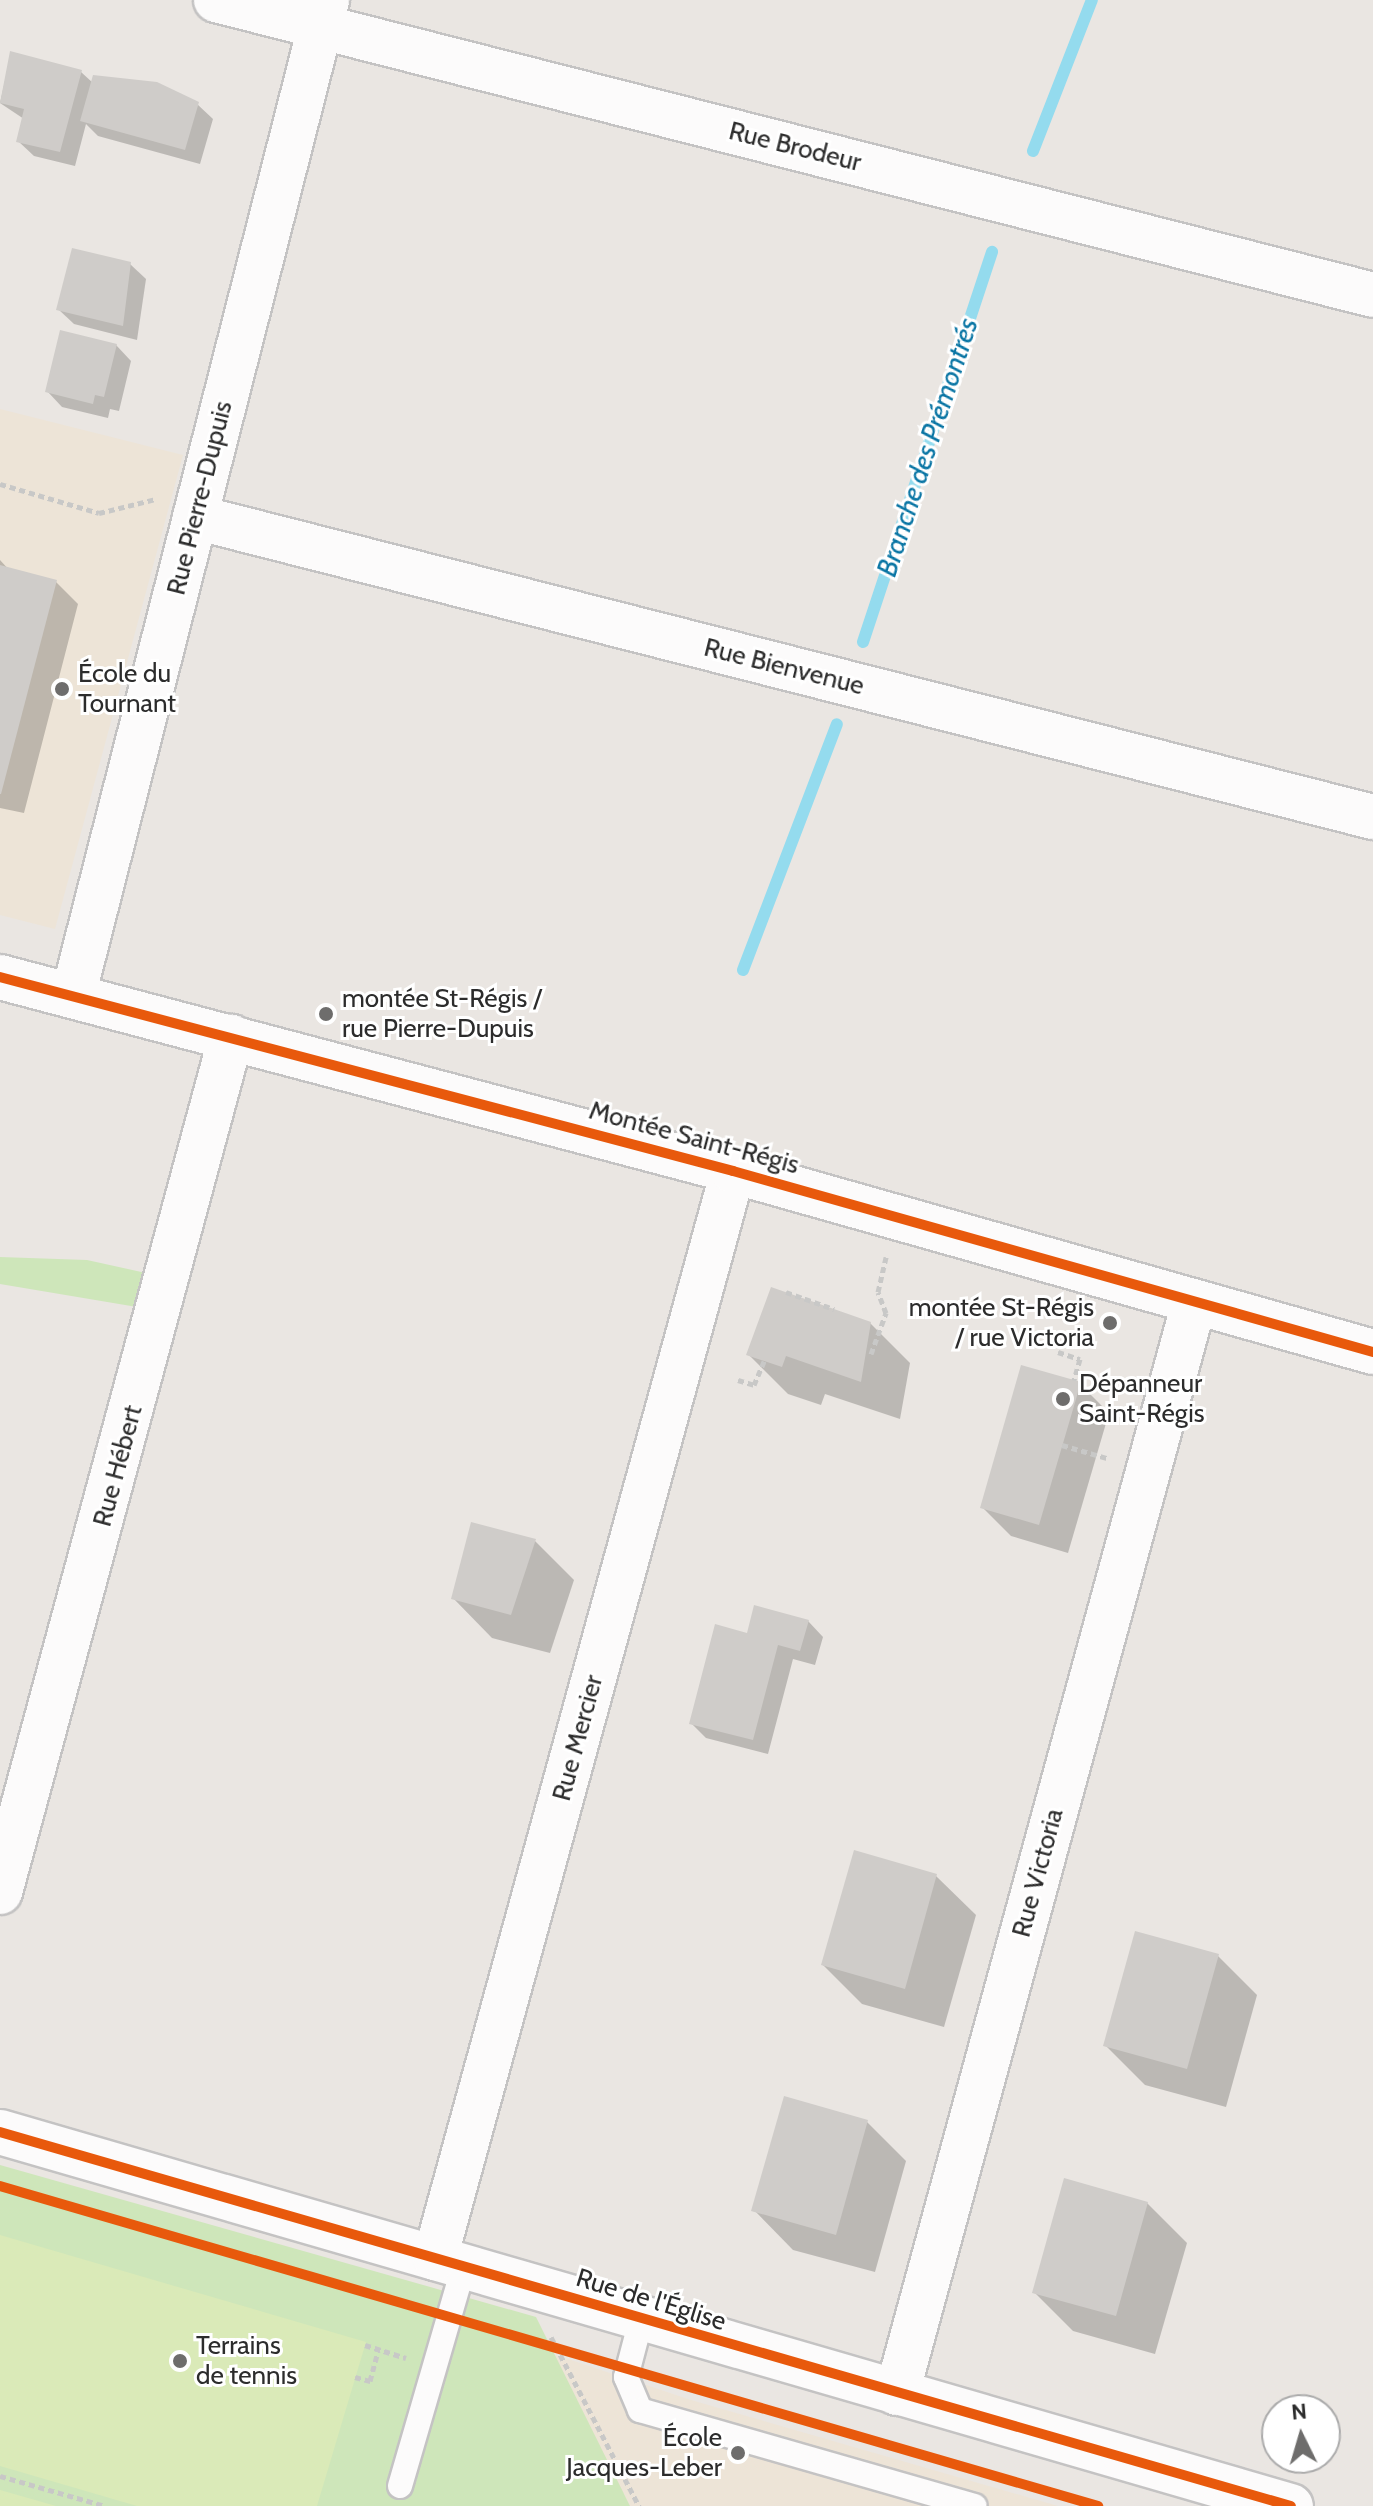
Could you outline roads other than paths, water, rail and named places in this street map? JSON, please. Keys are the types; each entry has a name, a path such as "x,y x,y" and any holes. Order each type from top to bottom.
{"street":[{"name":"Rue Brodeur","path":"216,0 324,13 1373,295"},
{"name":"Rue Pierre-Dupuis","path":"73,996 181,505 324,13"},
{"name":"Rue Bienvenue","path":"181,505 1373,817"},
{"name":"Montée Saint-Régis","path":"0,977 733,1171 1373,1352"},
{"name":"Rue Hébert","path":"0,1892 231,1037"},
{"name":"Rue Mercier","path":"450,2262 733,1171"},
{"name":"Rue Victoria","path":"897,2393 1194,1303"},
{"name":"Rue de l'Église","path":"0,2132 897,2393 1234,2498 1291,2506"}],"lane":[{"path":"400,2486 450,2262"},
{"path":"641,2320 627,2367 629,2397 640,2410 975,2506"}],"waterway":[{"name":"Branche des Prémontrés","path":"1033,151 1092,0"},
{"name":"Branche des Prémontrés","path":"863,642 992,252"},
{"name":"Branche des Prémontrés","path":"743,970 837,724"}],"place":[{"name":"École du Tournant","path":"62,689"},
{"name":"montée St-Régis / rue Pierre-Dupuis","path":"326,1014"},
{"name":"montée St-Régis / rue Victoria","path":"1110,1323"},
{"name":"Dépanneur Saint-Régis","path":"1063,1399"},
{"name":"Terrains de tennis","path":"180,2361"},
{"name":"École Jacques-Leber","path":"738,2453"}]}
